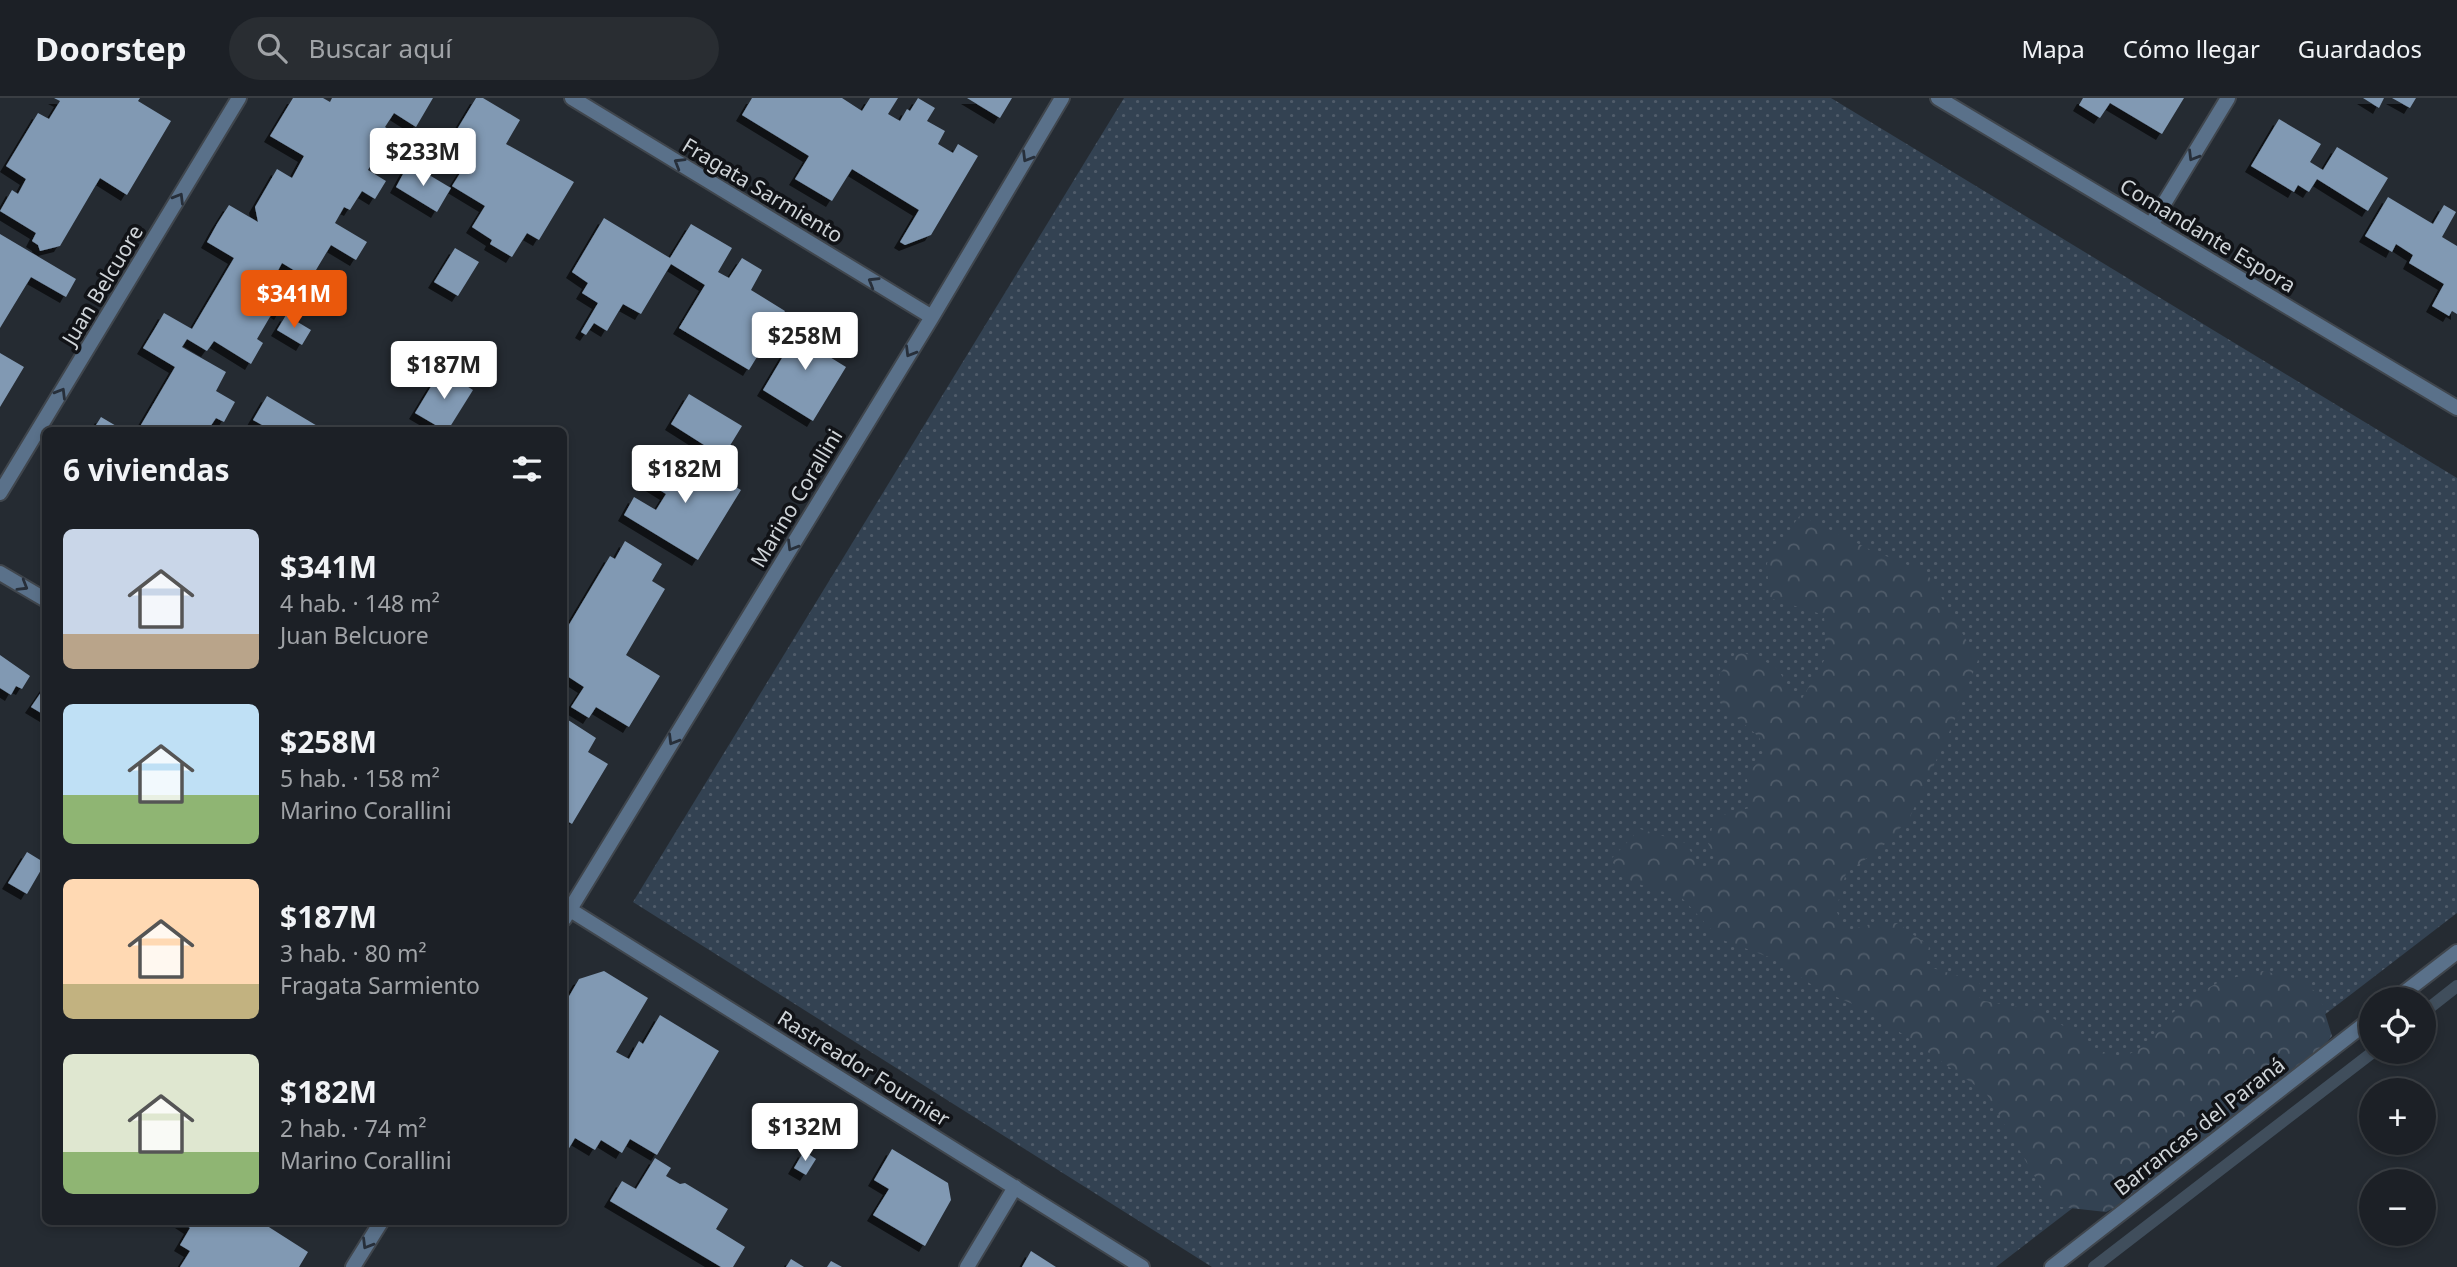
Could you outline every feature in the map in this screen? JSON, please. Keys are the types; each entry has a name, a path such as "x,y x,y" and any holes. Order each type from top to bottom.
{"street":[{"name":"Juan Belcuore","path":"0,493 239,98"},
{"name":"Fragata Sarmiento","path":"572,98 932,317"},
{"name":"Marino Corallini","path":"567,908 932,317 1062,98"},
{"name":"Comandante Espora","path":"1938,98 2457,408"},
{"path":"2151,225 2228,98"},
{"path":"0,573 42,598"},
{"name":"Rastreador Fournier","path":"567,912 1142,1267"},
{"path":"2412,987 2457,952"},
{"name":"Barrancas del Paraná","path":"2052,1267 2359,1028"},
{"path":"967,1267 1014,1187"},
{"path":"353,1267 379,1225"}],"green space":[{"path":"1124,98 1831,98 2457,478 2457,913 1996,1267 1212,1267 633,902"},
{"path":"1800,515 1869,549 1927,573 1978,660 1953,724 1909,819 1880,849 1846,873 1836,910 1846,932 1866,925 1897,923 1929,946 1926,966 1962,977 1979,978 1979,1000 2045,1012 2084,1042 2118,1060 2150,1043 2170,1015 2195,995 2223,980 2263,971 2298,979 2319,994 2332,1036 2305,1071 2161,1184 2106,1212 2052,1206 1986,1093 1871,1012 1818,989 1774,959 1720,939 1681,897 1632,882 1610,860 1640,829 1686,843 1702,872 1717,862 1708,843 1715,817 1753,807 1746,775 1766,754 1759,737 1720,703 1719,675 1738,650 1775,666 1800,702 1826,657 1824,615 1769,598 1767,563"}],"building":[{"path":"54,98 140,98 138,101 171,121 127,195 100,178 60,246 40,251 38,245 32,241 36,233 0,211 12,190 18,194 26,179 6,166 38,113 49,119 60,101"},
{"path":"293,98 323,98 330,102 332,98 433,98 416,127 394,113 385,127 391,131 368,170 386,181 375,199 362,191 350,210 344,207 335,223 367,242 356,260 331,245 310,280 282,263 273,280 293,292 280,314 274,310 257,339 263,343 251,364 214,341 207,351 187,339 182,347 226,372 216,391 235,402 224,422 216,418 210,427 140,427 175,367 143,348 164,313 192,329 234,258 207,242 217,224 229,205 258,222 255,207 277,169 292,178 304,156 270,136"},
{"path":"476,98 483,98 520,120 506,144 574,182 539,240 527,233 512,257 490,244 492,240 472,227 485,206 452,186 469,159 447,146"},
{"path":"752,98 842,98 862,111 870,98 898,98 888,114 900,121 918,98 935,108 927,121 945,131 938,144 953,153 958,144 978,156 931,235 905,245 900,242 919,210 852,169 832,201 795,179 809,156 742,115"},
{"path":"967,98 1012,98 1000,118"},
{"path":"2083,98 2184,98 2162,134 2110,103 2100,118 2079,105"},
{"path":"2363,98 2384,98 2379,108"},
{"path":"2392,98 2416,98 2410,108"},
{"path":"2279,119 2321,144 2310,162 2323,170 2337,147 2388,178 2368,211 2317,179 2309,192 2298,185 2294,192 2251,166"},
{"path":"409,163 451,188 437,212 396,187"},
{"path":"2388,197 2433,224 2444,205 2456,212 2442,237 2457,246 2457,314 2452,311 2449,316 2432,306 2444,284 2409,263 2413,255 2396,244 2392,252 2365,236"},
{"path":"604,218 670,258 691,224 732,248 718,272 729,278 742,258 762,270 751,290 785,311 749,370 679,328 705,285 671,264 641,314 623,304 607,331 594,323 586,335 581,332 598,303 582,293 588,283 572,272"},
{"path":"0,234 76,279 66,297 31,277 0,328"},
{"path":"455,248 479,262 458,296 434,282"},
{"path":"286,315 311,330 302,345 277,330"},
{"path":"807,316 826,328 822,335 828,338 820,351 846,367 813,421 763,390"},
{"path":"0,353 24,367 0,407"},
{"path":"441,370 473,390 450,427 439,427 415,413"},
{"path":"689,394 742,426 723,457 671,424"},
{"path":"267,396 319,427 266,427 253,420"},
{"path":"101,417 118,427 95,427"},
{"path":"657,455 679,467 685,457 741,490 698,560 624,515 634,497 656,510 666,494 642,479"},
{"path":"625,541 662,564 652,581 665,589 626,655 660,676 629,727 596,707 589,718 571,707 584,687 567,676 567,628 610,556 615,559"},
{"path":"0,655 30,676 22,689 16,686 11,695 0,688"},
{"path":"42,691 42,714 31,707"},
{"path":"567,719 596,738 588,752 608,764 572,824 567,821"},
{"path":"27,852 42,861 42,868 27,894 8,883"},
{"path":"604,971 648,998 616,1052 629,1059 639,1041 643,1044 660,1015 719,1051 657,1155 630,1139 622,1153 601,1140 595,1150 575,1138 567,1152 567,1000 579,979"},
{"path":"892,1149 948,1183 951,1200 925,1246 873,1215 889,1189 874,1180"},
{"path":"804,1151 816,1159 806,1175 794,1168"},
{"path":"655,1158 671,1168 666,1176 680,1184 685,1183 728,1209 716,1229 745,1247 733,1267 721,1267 610,1201 622,1181 636,1189"},
{"path":"186,1225 266,1225 308,1252 299,1267 180,1267 190,1251 180,1245 190,1228"},
{"path":"1031,1251 1056,1267 1022,1267"},
{"path":"791,1259 804,1267 786,1267"},
{"path":"831,1261 842,1267 827,1267"}],"waterway":[{"path":"2436,1003 2457,986"},
{"path":"2094,1267 2359,1063"}]}
